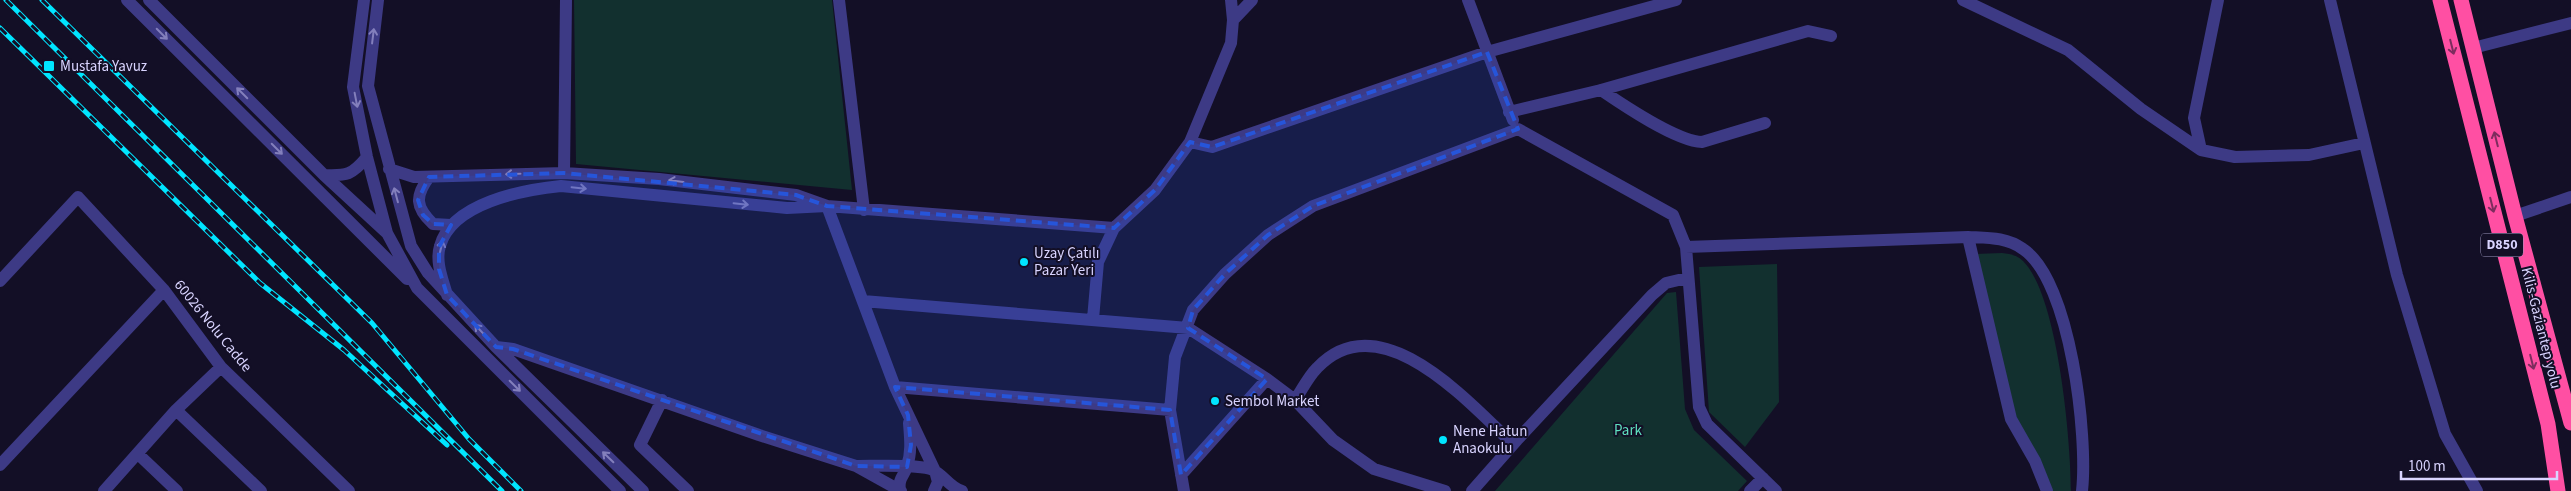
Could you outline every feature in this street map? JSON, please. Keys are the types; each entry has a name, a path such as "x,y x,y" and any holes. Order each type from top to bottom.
{"highway":[{"name":"Kilis-Gaziantep yolu","path":"2440,0 2548,424 2558,491"},
{"name":"Kilis-Gaziantep yolu","path":"2461,0 2515,216 2571,423"}],"street":[{"path":"127,0 620,491"},
{"path":"149,0 324,175 387,232 428,273 496,347 643,491"},
{"path":"364,0 353,87 366,156 387,232 417,288"},
{"path":"378,0 368,86 411,246 428,273"},
{"path":"564,172 566,0"},
{"path":"839,0 864,210"},
{"path":"1221,0 1233,20"},
{"path":"1093,319 1098,262 1114,228 1155,190 1190,142 1231,43 1233,20 1231,0"},
{"path":"1233,20 1252,0"},
{"path":"1468,0 1509,112 1518,129 1673,215 1686,247 1687,278 1699,407 1707,424 1776,491"},
{"path":"1190,142 1212,147 1487,52 1640,6 1676,0"},
{"path":"1963,0 2068,50 2141,109 2201,150 2235,157 2309,155 2364,143"},
{"path":"2201,150 2194,118 2218,0"},
{"path":"2330,0 2397,275 2445,434 2477,491"},
{"path":"2473,48 2571,23"},
{"path":"1509,112 1601,90 1808,31 1831,36"},
{"path":"1601,90 1682,138 1695,141 1702,142 1765,123"},
{"path":"1184,491 1170,410 1174,358 1188,328 1193,310 1225,274 1268,235 1314,206 1518,129"},
{"path":"324,175 342,176 356,171 366,156"},
{"path":"389,169 414,177 564,172 659,179 796,195 827,206"},
{"path":"429,177 420,190 418,200 423,214 433,224 451,225"},
{"path":"447,295 439,269 439,247 451,225 476,208 524,190 560,186 787,208 827,206 1114,228"},
{"name":"60026 Nolu Cadde","path":"0,281 78,197 164,290 221,367 349,491"},
{"path":"2515,216 2571,197"},
{"path":"827,206 895,388 936,471 938,482 934,491"},
{"path":"1686,247 1968,237 1998,238 2025,250 2042,271 2059,307 2069,344 2084,452 2082,491"},
{"path":"1968,237 2011,419 2035,461 2046,491"},
{"path":"1472,491 1513,444 1652,295 1666,283 1687,278"},
{"path":"0,465 164,290"},
{"path":"862,301 1188,328 1267,379 1295,400 1333,440 1374,469 1445,491"},
{"path":"1295,400 1317,368 1336,354 1353,348 1378,346 1404,355 1433,372 1513,444"},
{"path":"496,347 513,349 759,435 856,466 900,491 900,477 907,468 911,445 908,415"},
{"path":"104,491 176,410 221,367"},
{"path":"1181,475 1267,379"},
{"path":"895,388 1170,410"},
{"path":"662,400 640,444 688,491"},
{"path":"176,410 261,491"},
{"path":"138,454 177,491"},
{"path":"856,466 907,468 922,466 936,471 953,488 962,491"},
{"path":"1750,491 1763,478"}],"highlighted area":[{"path":"1487,52 1518,129 1313,206 1268,235 1225,274 1193,310 1188,328 1267,379 1181,475 1170,410 895,387 908,415 911,445 907,467 856,466 513,349 496,347 447,295 439,269 439,247 451,225 433,224 423,215 418,200 429,177 564,173 796,195 827,206 1114,228 1155,190 1190,142 1212,147"}],"green space":[{"path":"574,0 832,0 852,190 576,164"},
{"path":"1975,254 2011,254 2023,261 2035,279 2045,304 2054,336 2065,405 2071,491 2045,491 2011,422"},
{"path":"1777,264 1779,402 1745,447 1709,412 1699,267"},
{"name":"Park","path":"1676,292 1685,409 1694,430 1747,481 1738,491 1495,491 1667,293"}],"railway":[{"path":"6,0 502,491"},
{"path":"42,0 372,323 469,439 521,491"},
{"path":"0,28 260,283 344,350 447,445"}],"place":[{"name":"Mustafa Yavuz","path":"49,66"},
{"name":"Uzay Çatılı Pazar Yeri","path":"1024,262"},
{"name":"Sembol Market","path":"1215,401"},
{"name":"Nene Hatun Anaokulu","path":"1443,440"}]}
